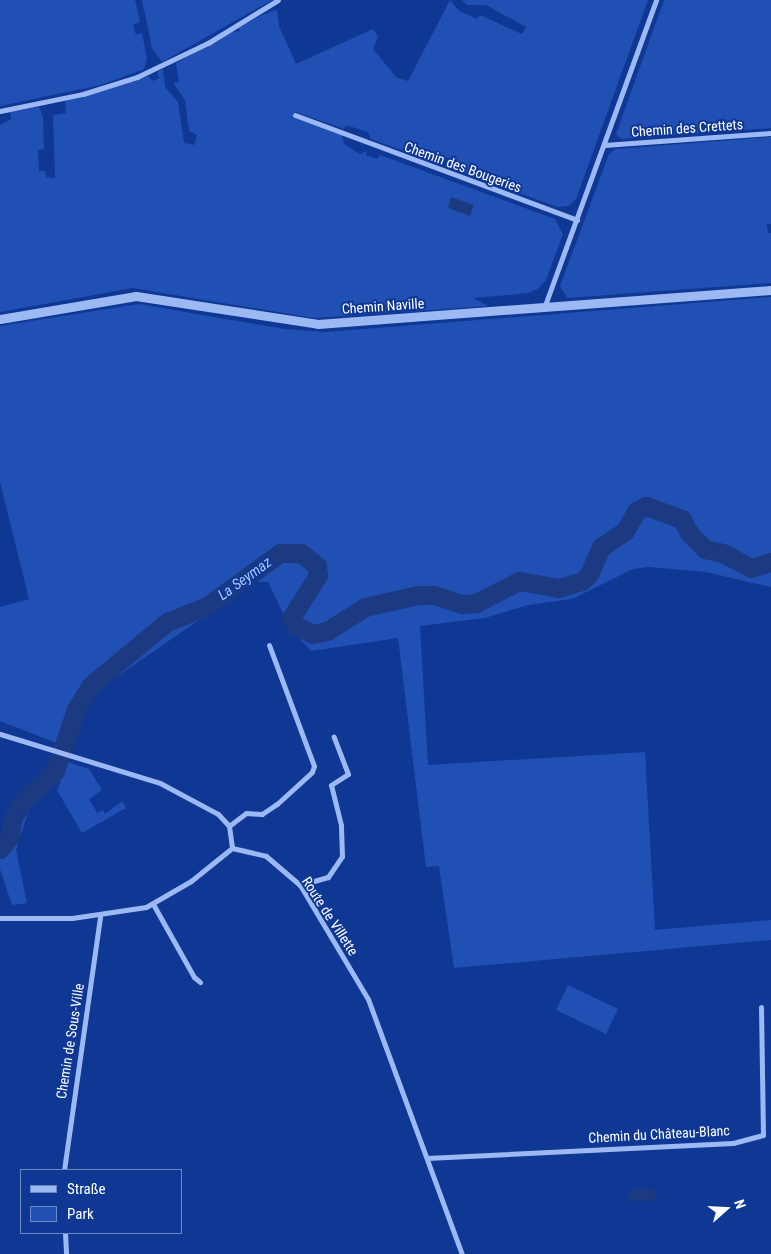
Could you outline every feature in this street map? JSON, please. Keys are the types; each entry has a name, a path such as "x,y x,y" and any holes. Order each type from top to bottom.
{"street":[{"path":"0,111 58,100 137,77 208,43 278,0"},
{"path":"544,308 578,220 656,0"},
{"name":"Chemin des Bougeries","path":"295,115 343,132 367,144 578,220"},
{"name":"Chemin des Crettets","path":"604,145 771,133"},
{"name":"Chemin Naville","path":"0,319 136,296 318,324 771,290"},
{"path":"228,826 246,813 262,814 277,804 312,772 314,766 269,645"},
{"path":"0,734 160,784 218,814 228,826 232,848 192,881 153,904 100,916 0,918"},
{"path":"300,885 328,877 342,856 341,825 331,785 348,774 334,737"},
{"name":"Route de Villette","path":"232,848 266,856 300,885 368,999 462,1254"},
{"path":"153,904 194,977 200,982"},
{"name":"Chemin de Sous-Ville","path":"64,1169 100,916"},
{"name":"Chemin du Château-Blanc","path":"427,1158 732,1142 763,1135 761,1007"},
{"path":"64,1234 66,1254"}],"green space":[{"path":"0,0 135,0 140,22 133,25 136,35 142,33 147,59 144,69 101,85 0,106"},
{"path":"142,0 272,0 162,62 152,48"},
{"path":"450,0 459,11 477,19 480,15 522,34 526,27 486,5 467,5 462,0 648,0 576,199 568,206 558,207 455,170 458,162 446,157 443,165 371,139 368,132 346,125 344,129 296,112 294,117 342,135 344,144 360,154 367,151 366,155 378,159 380,155 555,219 563,234 546,280 539,288 529,293 473,298 488,306 314,318 133,288 0,312 0,125 11,119 10,112 39,107 43,117 44,149 38,150 39,171 45,171 46,177 55,178 53,115 66,113 65,100 148,76 153,81 159,78 157,72 163,69 165,87 178,102 184,143 194,145 197,135 189,131 185,100 173,83 179,82 176,63 231,32 240,31 239,28 262,15 277,10 279,26 296,64 373,29 378,37 373,49 397,78 408,81"},
{"path":"664,0 771,0 771,128 621,139 616,134"},
{"path":"771,137 771,224 767,224 768,233 771,233 771,283 567,298 560,286 609,154 616,149"},
{"path":"771,297 771,587 706,572 649,567 633,569 572,599 528,605 485,618 420,626 428,765 645,752 655,930 771,920 771,940 454,968 439,866 426,867 398,638 311,651 290,628 268,582 254,582 86,698 81,697 67,727 64,746 0,721 0,607 29,599 0,482 0,326 139,304 284,329 326,332"},
{"path":"65,761 89,769 102,790 89,799 97,813 103,810 105,814 122,801 126,808 82,833 57,790 61,782 54,778"},
{"path":"20,798 31,803 16,850 27,903 12,905 0,869 0,837"},
{"path":"568,985 618,1009 606,1034 556,1010"}],"shaded area":[{"path":"451,197 474,205 470,216 448,208"},
{"path":"630,1189 653,1189 656,1196 653,1201 630,1201"}],"waterway":[{"name":"La Seymaz","path":"0,849 10,836 12,820 21,803 55,771 76,709 91,685 167,622 207,606 280,553 301,553 317,566 318,575 291,618 296,626 313,634 327,631 365,607 418,595 434,595 462,604 476,603 519,581 559,588 582,581 589,574 601,547 625,531 636,511 646,506 682,519 689,533 705,549 723,553 751,568 771,562"}]}
